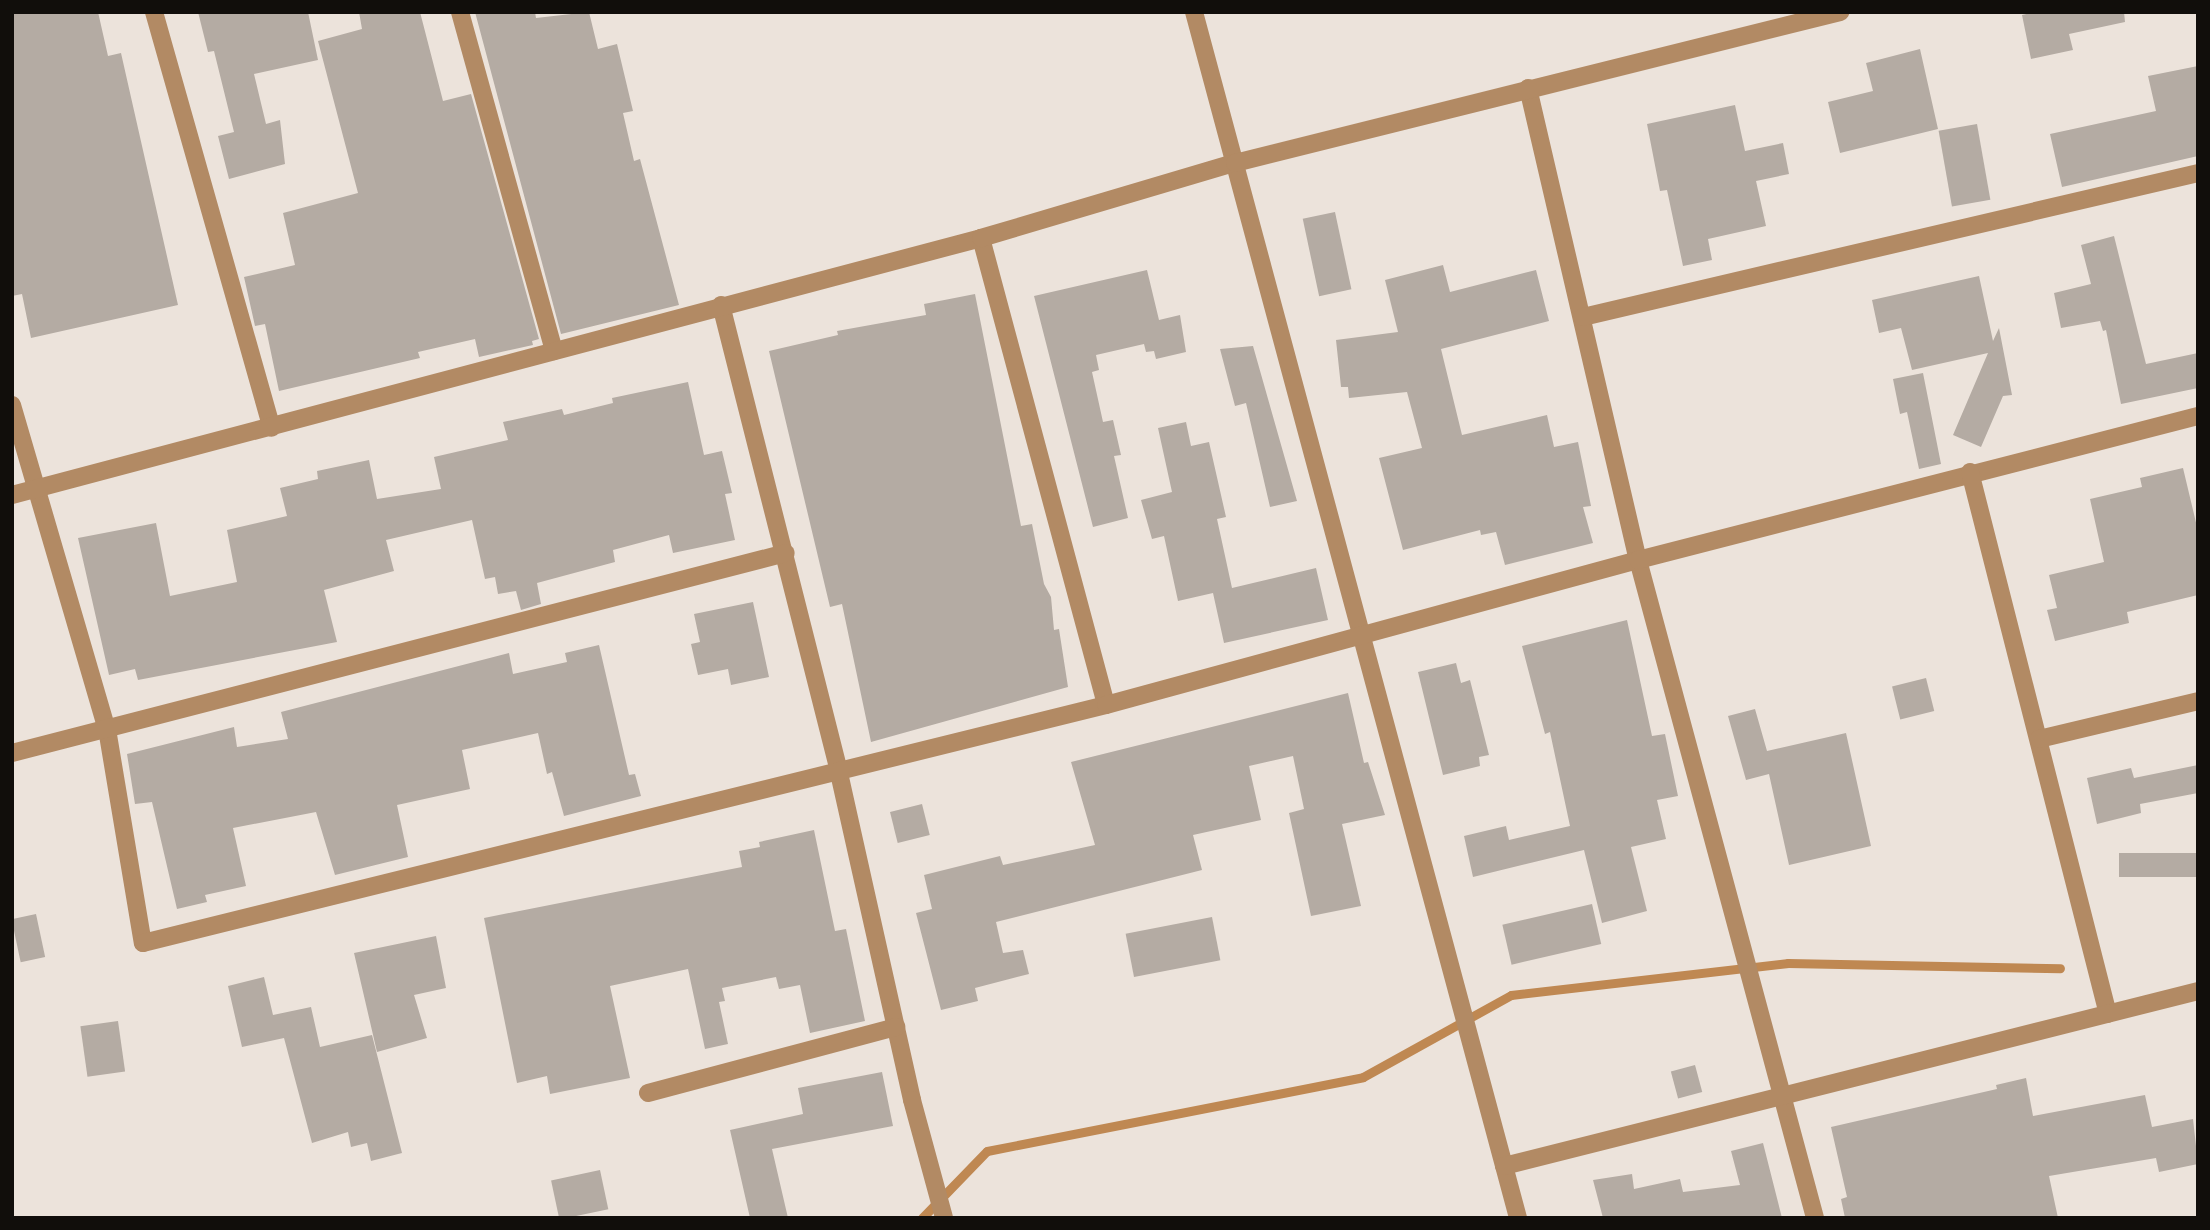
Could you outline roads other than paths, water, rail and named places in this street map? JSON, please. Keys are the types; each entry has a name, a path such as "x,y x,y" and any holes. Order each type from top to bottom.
{"street":[{"path":"154,12 272,428"},
{"path":"460,12 554,351"},
{"path":"1194,12 1518,1218"},
{"path":"12,495 272,428 981,237 1235,163 1840,12"},
{"path":"1528,88 1638,560 1815,1218"},
{"path":"1583,317 2198,173"},
{"path":"981,237 1106,705"},
{"path":"721,305 786,553 896,1027 944,1218"},
{"path":"12,405 107,729 143,943 1106,705 1970,472 2198,416"},
{"path":"1970,472 2108,1014"},
{"path":"12,753 786,553"},
{"path":"2039,739 2198,702"},
{"path":"1504,1166 2198,990"},
{"path":"648,1093 896,1027"}],"waterway":[{"path":"922,1218 987,1151 1363,1077 1511,995 1788,963 2060,968"}]}
